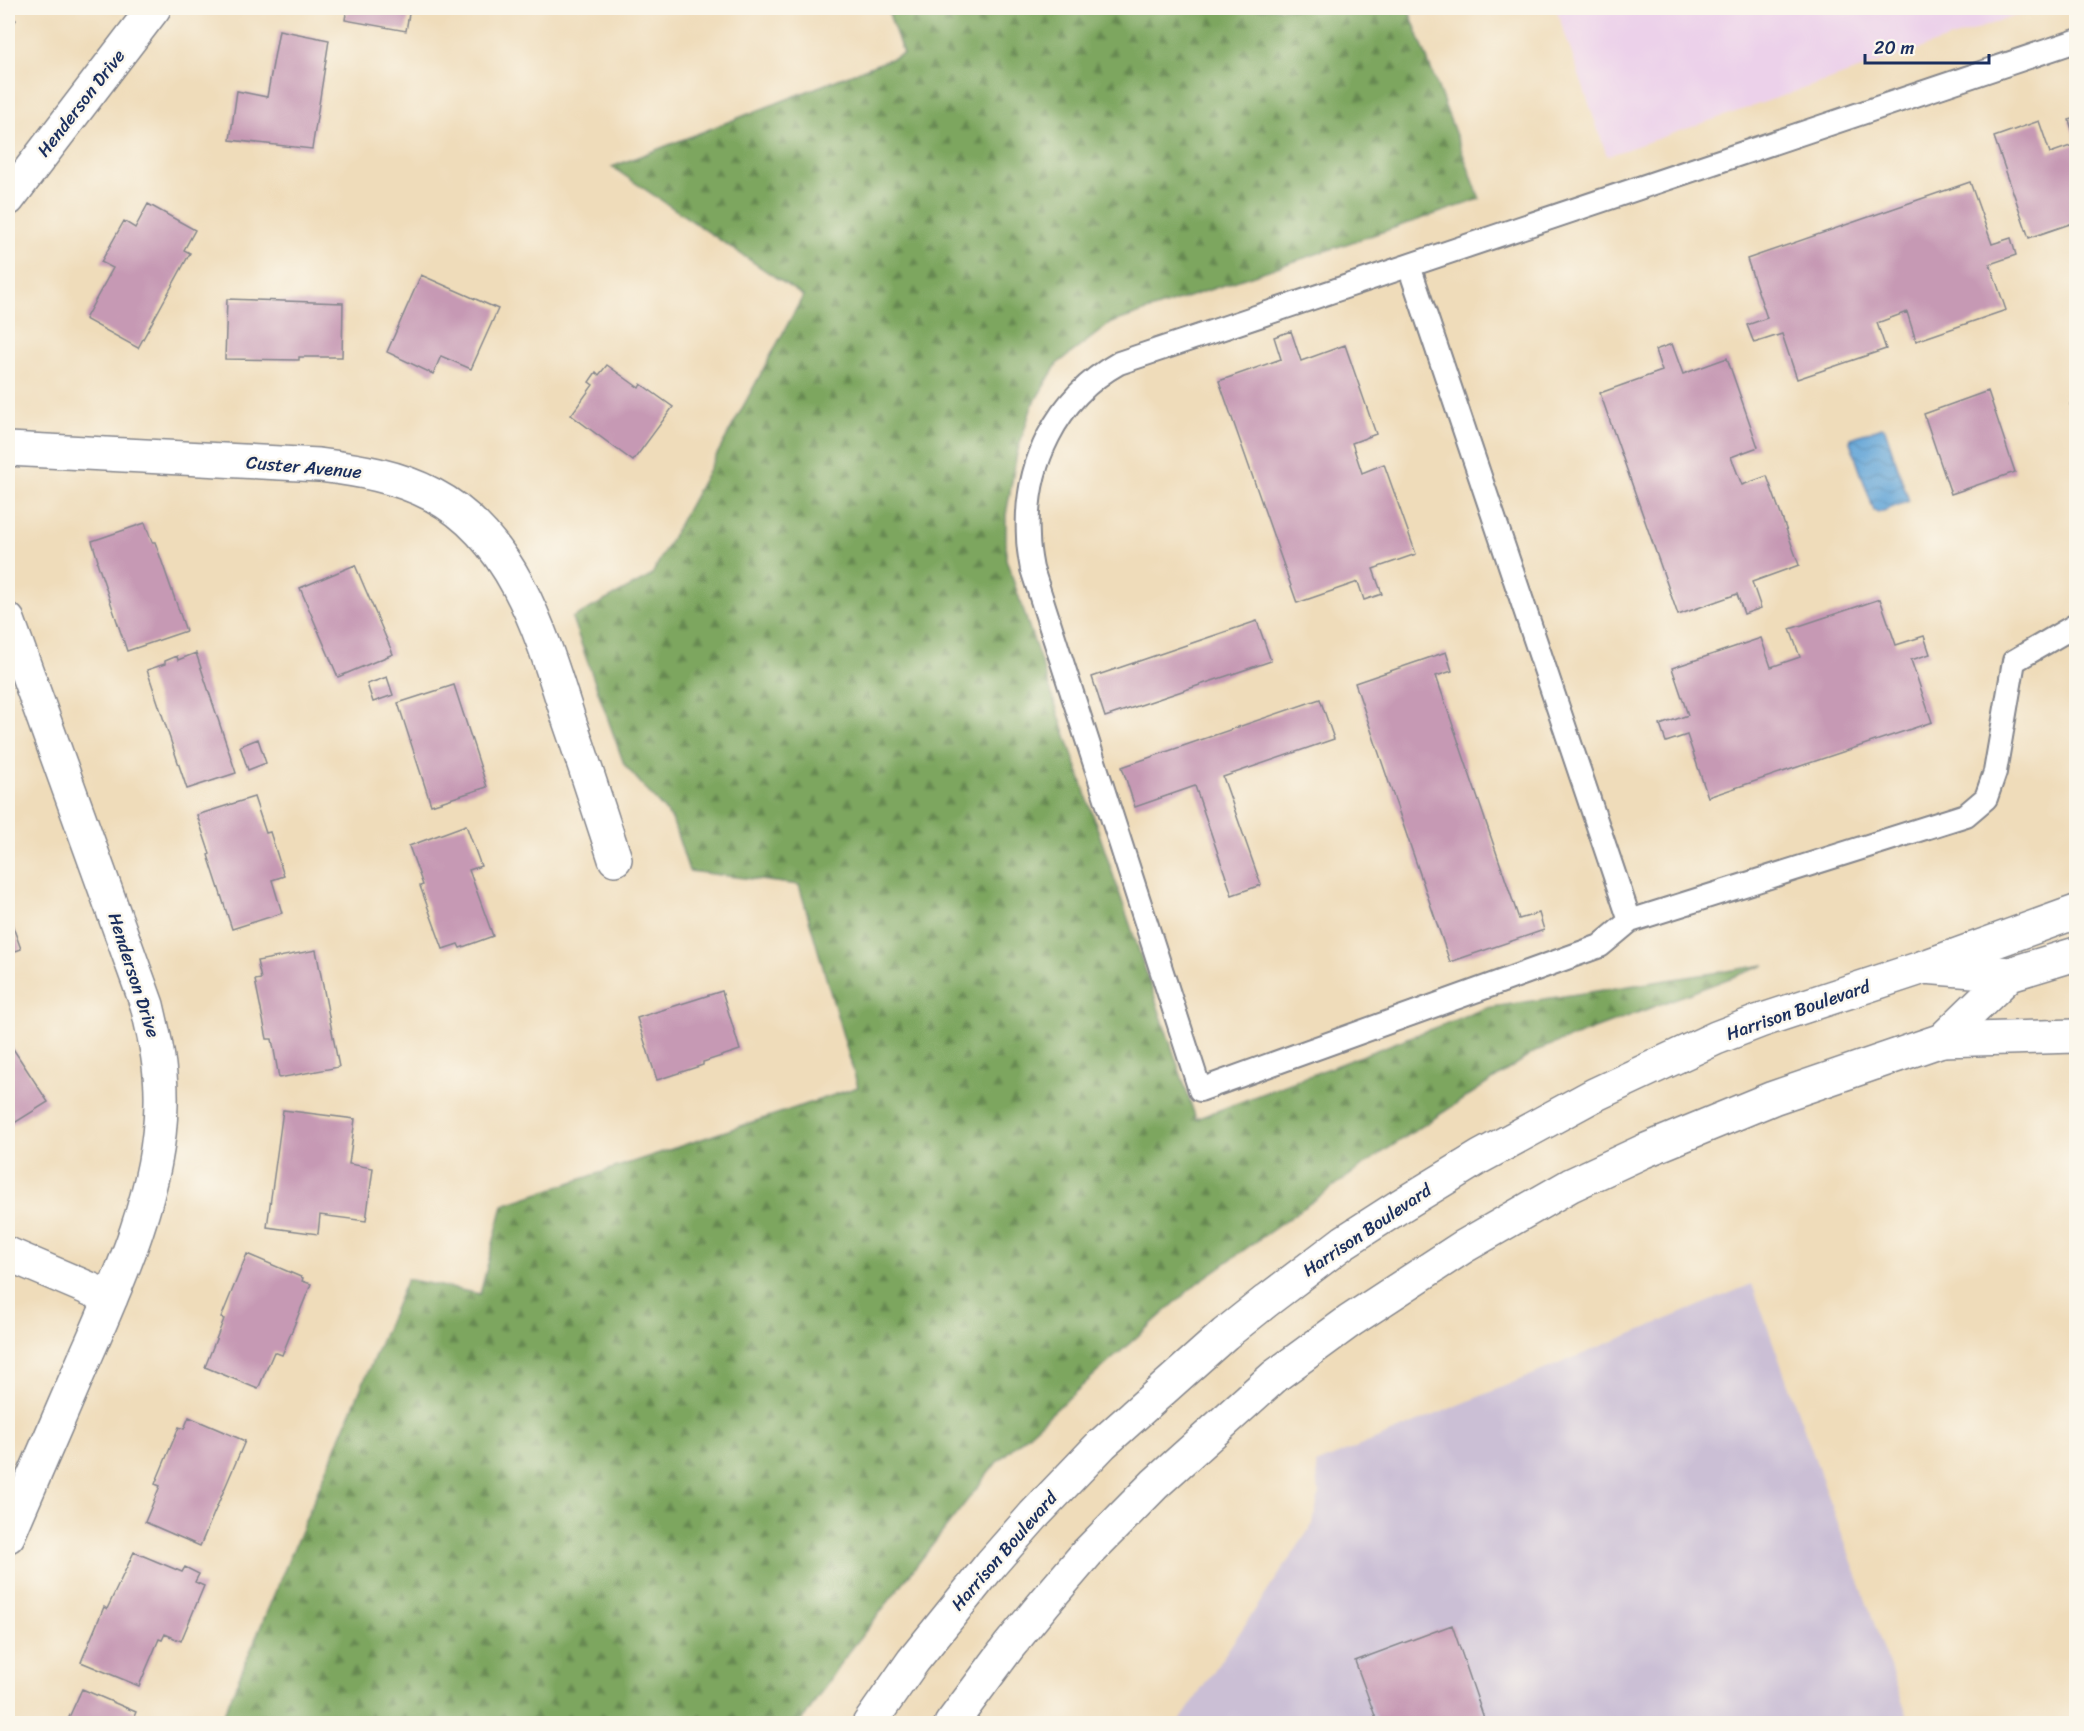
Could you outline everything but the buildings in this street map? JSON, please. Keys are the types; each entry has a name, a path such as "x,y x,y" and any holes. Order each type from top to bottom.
{"main road":[{"name":"Henderson Drive","path":"8,199 154,8"},
{"name":"Custer Avenue","path":"8,449 319,465 365,471 400,480 435,496 466,519 494,547 520,588 542,637 615,859"},
{"name":"Henderson Drive","path":"8,620 147,1005 160,1057 161,1105 156,1163 137,1227 111,1298 8,1536"},
{"path":"1924,967 2076,912"},
{"name":"Harrison Boulevard","path":"869,1724 953,1609 1034,1515 1102,1444 1226,1334 1344,1242 1480,1157 1594,1095 1760,1021 1924,967 2010,974 2076,954"},
{"name":"Harrison Boulevard","path":"951,1724 1025,1626 1088,1553 1147,1492 1275,1376 1350,1321 1462,1247 1571,1185 1644,1151 1773,1098 1942,1040 2010,974"},
{"path":"1942,1040 2076,1036"},
{"path":"8,1254 111,1298"}],"lane":[{"path":"2076,41 1119,363 1099,374 1058,418 1040,455 1032,484 1028,537 1032,569 1200,1090 1600,946 1630,921 1966,815 1986,798 1995,772 2014,661 2076,625"},
{"path":"1409,266 1630,921"}],"shaded area":[{"path":"1556,8 2039,8 1607,156"},
{"path":"1752,1284 1910,1723 1178,1724 1313,1524 1319,1493 1316,1464"}],"green space":[{"path":"887,8 1408,8 1480,199 1111,323 1057,364 1032,406 1017,453 1006,515 1006,559 1196,1119 1486,1008 1765,965 1538,1050 1381,1153 1196,1284 997,1462 839,1665 801,1723 220,1723 407,1279 480,1294 503,1205 858,1087 799,885 689,871 672,819 624,764 572,618 651,576 803,296 612,167 903,54"}],"water":[{"path":"1882,427 1885,429 1909,501 1878,513 1874,511 1850,442 1851,438"}]}
